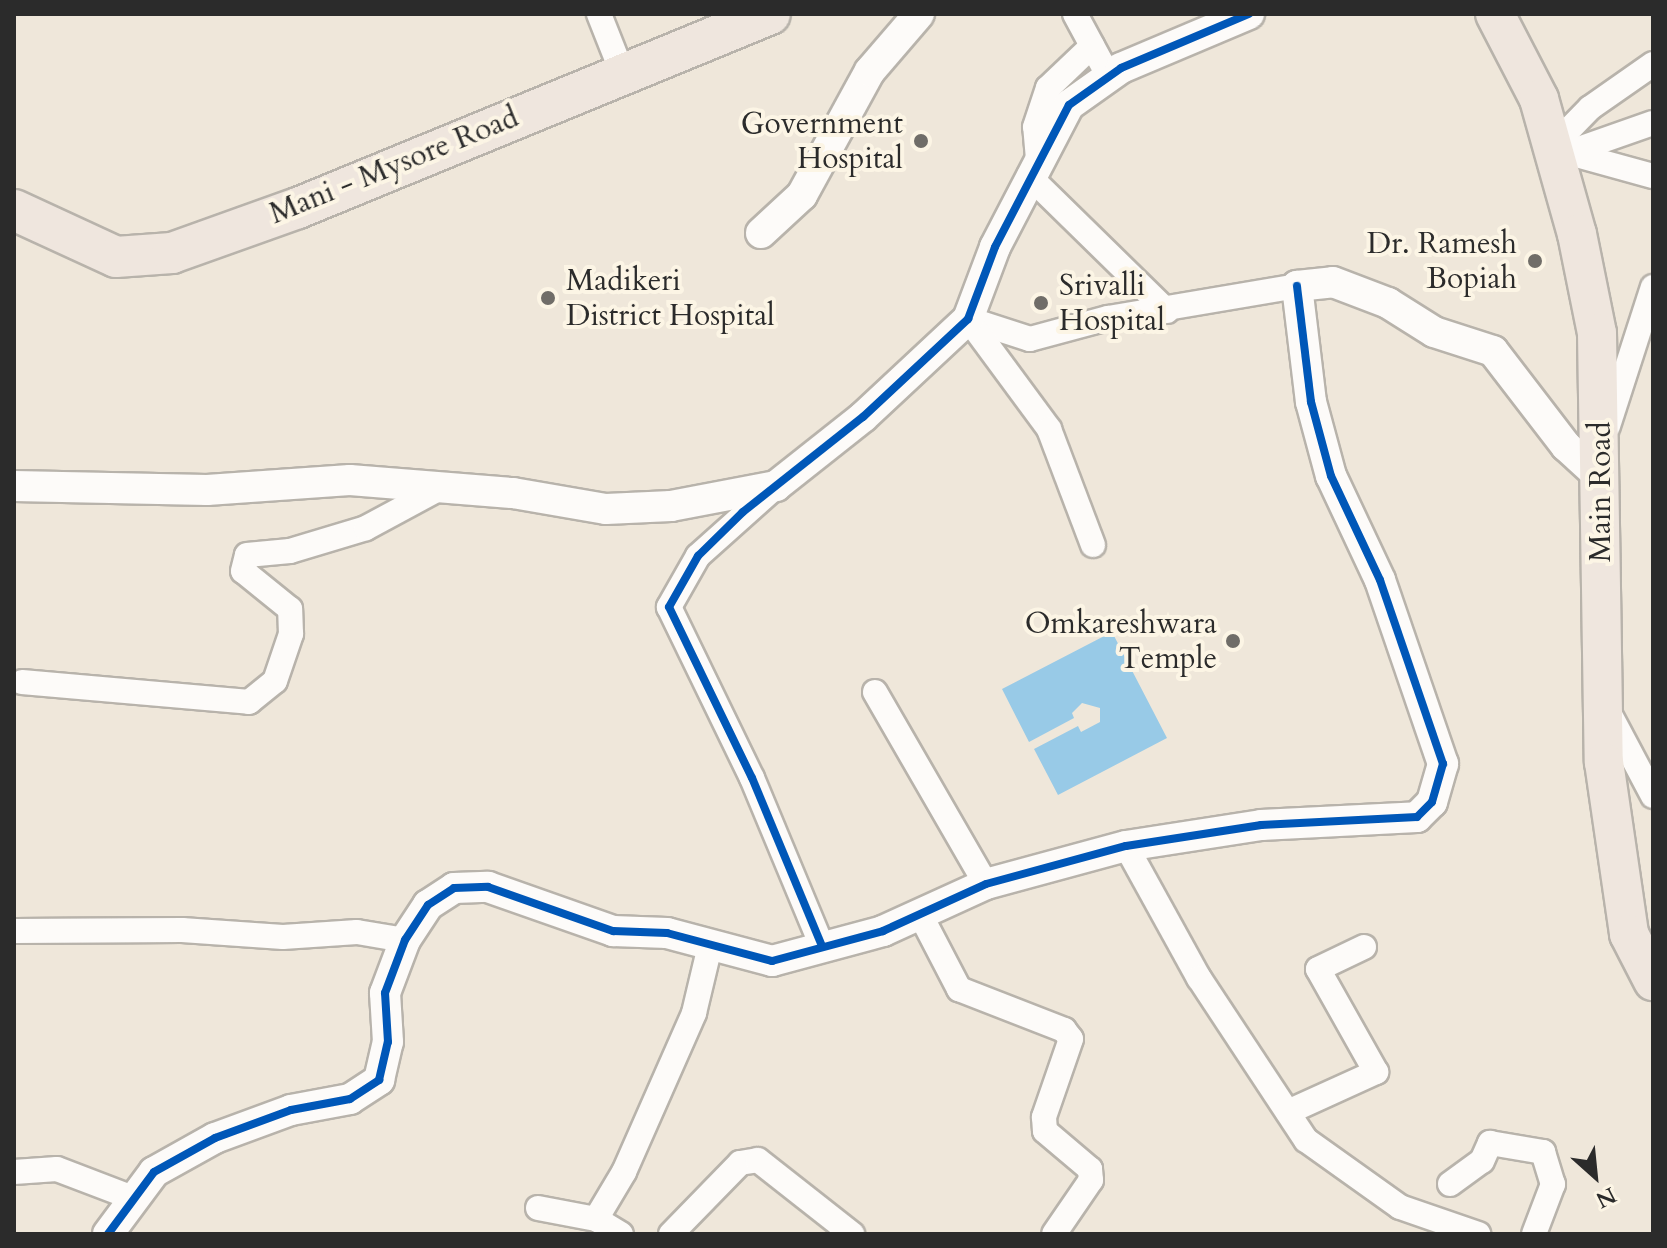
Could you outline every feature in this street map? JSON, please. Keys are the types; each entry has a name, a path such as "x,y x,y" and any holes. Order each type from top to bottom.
{"highway":[{"name":"Mani - Mysore Road","path":"14,210 116,257 172,253 298,208 622,72 770,14"}],"main road":[{"name":"Main Road","path":"1495,14 1539,99 1561,150 1597,333 1604,762 1619,891 1629,934 1653,981"}],"street":[{"path":"599,14 622,72"},
{"path":"761,233 802,195 870,71 919,14"},
{"path":"1075,14 1108,75"},
{"path":"822,946 752,778 669,607 698,556 776,486 863,417 968,319 978,286 1034,168 1069,105 1108,75 1249,14"},
{"path":"1092,46 1048,88 1035,127 1034,168 1167,311"},
{"path":"1561,150 1590,108 1653,64"},
{"path":"1561,150 1653,123"},
{"path":"1561,150 1653,176"},
{"path":"968,319 1030,339 1108,318 1167,311 1333,282 1388,303 1434,332 1493,351 1566,446 1601,463 1653,287"},
{"path":"108,1234 154,1172 215,1138 291,1110 350,1099 379,1080 388,1042 385,993 405,940 428,905 454,888 488,887 613,931 667,933 772,961 883,931 986,884 1126,846 1261,825 1417,817 1432,802 1443,764 1380,580 1331,476 1311,402 1297,286"},
{"path":"968,319 1049,429 1093,545"},
{"path":"14,486 207,490 350,480 442,487 606,509 671,506 776,486"},
{"path":"22,682 249,702 275,681 291,634 290,609 243,571 247,555 290,551 366,528 442,487"},
{"path":"875,692 986,884"},
{"path":"1603,702 1653,796"},
{"path":"1126,846 1199,978 1306,1140 1400,1207 1478,1234"},
{"path":"920,914 959,989 1064,1030 1071,1039 1044,1117 1045,1131 1090,1169 1091,1180 1054,1234"},
{"path":"14,931 182,930 283,937 357,932 405,940"},
{"path":"596,1219 624,1172 694,1013 710,946"},
{"path":"1288,1112 1376,1072 1318,969 1364,947"},
{"path":"1450,1184 1482,1161 1490,1143 1543,1152 1553,1184 1534,1234"},
{"path":"671,1234 740,1163 758,1160 852,1234"},
{"path":"14,1172 57,1169 133,1198"},
{"path":"538,1208 596,1219 621,1234"}],"water":[{"path":"1112,632 1167,738 1058,795 1034,749 1078,726 1081,732 1100,722 1100,708 1082,703 1072,713 1074,718 1029,742 1002,689"}],"cycle path":[{"path":"822,946 752,778 669,607 698,556 743,512 863,417 968,319 995,247 1069,105 1121,68 1249,14"},
{"path":"108,1234 154,1172 215,1138 291,1110 350,1099 379,1080 388,1042 385,993 405,940 428,905 454,888 488,887 613,931 667,933 772,961 883,931 986,884 1126,846 1261,825 1417,817 1432,802 1443,764 1380,580 1331,476 1311,402 1297,286"}],"place":[{"name":"Government Hospital","path":"921,141"},
{"name":"Dr. Ramesh Bopiah","path":"1535,261"},
{"name":"Madikeri District Hospital","path":"548,298"},
{"name":"Srivalli Hospital","path":"1041,303"},
{"name":"Omkareshwara Temple","path":"1233,641"}]}
